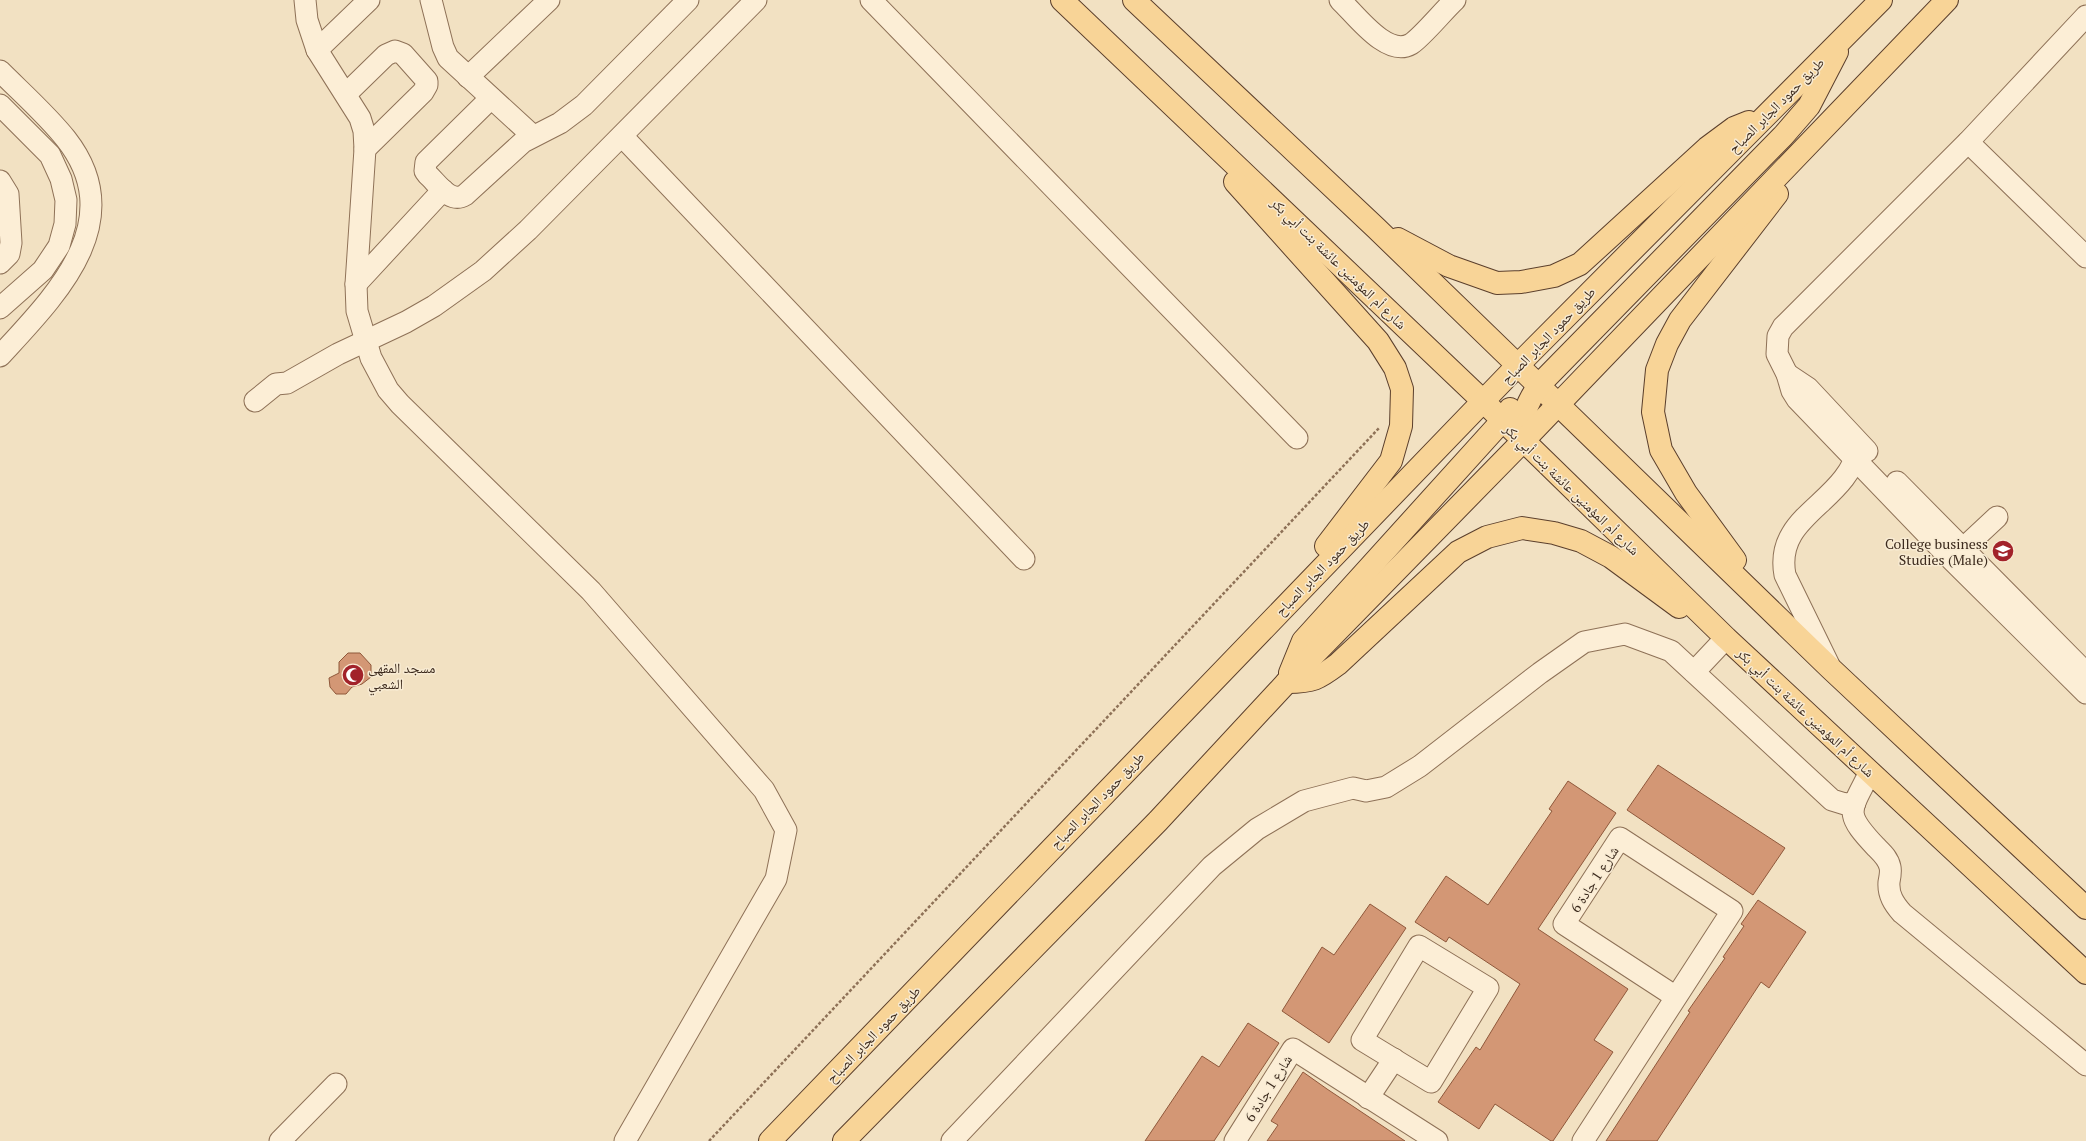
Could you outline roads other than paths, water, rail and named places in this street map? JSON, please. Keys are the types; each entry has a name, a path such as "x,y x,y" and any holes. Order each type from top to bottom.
{"main road":[{"name":"شارع أم المؤمنين عائشة بنت أبي بكر","path":"1062,0 1184,114 1484,402 1726,638 2086,973"},
{"path":"1134,0 1376,228 1768,606 1830,668 2086,908"},
{"name":"طريق حمود الجابر الصباح","path":"770,1141 1270,620 1484,402 1518,365 1881,0"},
{"path":"844,1141 1158,821 1287,682 1523,441 1947,0"},
{"path":"1523,441 1522,419 1529,400 1539,385 1783,136 1809,106 1845,37"},
{"path":"1768,606 1686,493 1661,450 1654,412 1657,370 1667,344 1680,320 1842,110"},
{"path":"1184,114 1232,179 1378,341 1395,368 1402,389 1401,426 1390,461 1270,620"},
{"path":"1376,228 1449,266 1497,283 1521,282 1554,276 1580,264 1708,148 1734,128 1766,114"},
{"path":"1287,682 1303,640 1502,421 1515,402 1518,392 1518,365"},
{"path":"1287,682 1308,682 1322,676 1338,664 1458,552 1487,537 1522,528 1554,532 1581,541 1611,557 1668,599 1726,638"}],"street":[{"path":"317,50 369,0"},
{"path":"431,0 445,53 453,63 533,136"},
{"path":"468,77 549,0"},
{"path":"491,98 426,162 425,171 451,197 456,198 465,195 515,149 533,136 560,123 584,105 688,0"},
{"path":"260,406 279,397 287,383 308,370 406,322 434,306 483,271 506,251 622,136 756,0"},
{"path":"870,0 1298,438"},
{"path":"1340,0 1382,41 1398,48 1411,44 1455,0"},
{"path":"307,1 307,20 317,50 360,118 364,131 365,149 356,284 357,311 364,342 379,375 400,404 591,591 764,790 786,830 776,879 625,1141"},
{"path":"2086,16 1968,142 1783,327 1778,336 1777,354 1787,374 1792,391 1797,399 1861,458 1957,554 2086,673"},
{"path":"346,94 386,55 395,51 403,54 427,81 427,85 423,92 365,149"},
{"path":"0,71 66,139 82,164 90,186 91,208 84,244 77,259 57,290 0,356"},
{"path":"0,104 50,155 61,180 66,200 64,224 59,246 43,270 0,308"},
{"path":"622,136 1024,559"},
{"path":"1968,142 2086,257"},
{"path":"0,181 8,194 11,243 8,254 0,263"},
{"path":"356,284 443,190"},
{"path":"1830,668 1785,575 1783,563 1784,552 1794,530 1845,478 1861,458"},
{"path":"1861,458 1957,554 2086,694"},
{"path":"1957,554 1997,516"},
{"path":"952,1141 1212,866 1257,829 1304,801 1353,788 1366,791 1386,787 1420,766 1540,673 1584,642 1625,634 1671,650 1832,800 1845,804 1855,803"},
{"path":"1694,672 1726,638"},
{"path":"1870,772 1855,803 1852,813 1857,827 1886,858 1890,868 1889,888 1894,904 1902,913 2086,1065"},
{"name":"شارع 1 جادة 6","path":"1583,1141 1732,911 1620,838 1564,924 1676,997"},
{"path":"1419,946 1488,988 1431,1082 1394,1059 1362,1040 1419,946"},
{"name":"شارع 1 جادة 6","path":"1235,1141 1292,1049 1436,1141"},
{"path":"1368,1098 1394,1059"},
{"path":"280,1141 336,1084"}],"place":[{"name":"College business Studies (Male)","path":"2003,551"},
{"name":"مسجد المقهى الشعبي","path":"353,675"}]}
